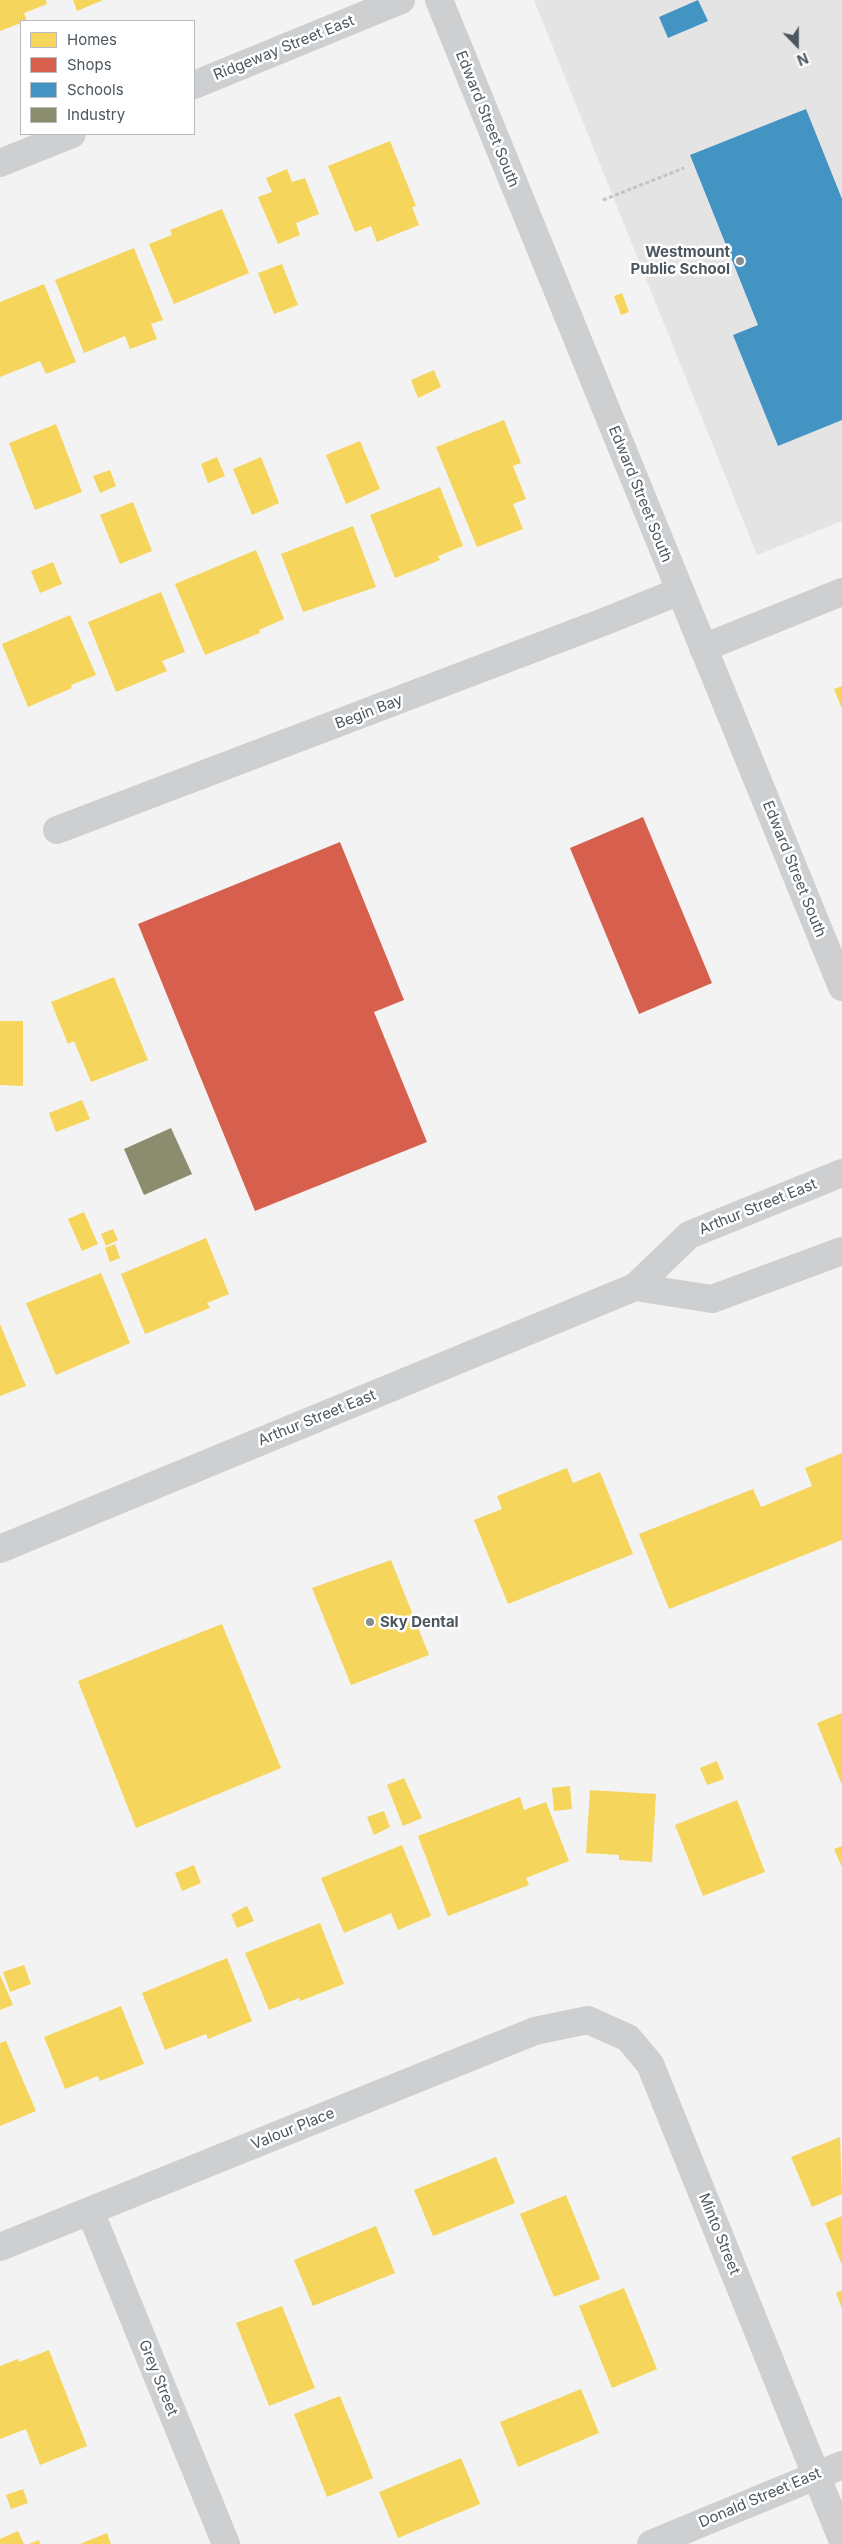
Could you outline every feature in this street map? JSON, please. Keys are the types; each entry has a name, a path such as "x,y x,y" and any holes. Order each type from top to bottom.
{"street":[{"name":"Ridgeway Street East","path":"195,85 401,0"},
{"name":"Edward Street South","path":"439,0 842,987"},
{"path":"0,164 70,135"},
{"name":"Begin Bay","path":"57,830 606,621 680,591"},
{"path":"703,648 842,592"},
{"name":"Arthur Street East","path":"0,1549 635,1287 689,1235 842,1173"},
{"path":"635,1287 712,1299 842,1251"},
{"name":"Valour Place","path":"0,2248 535,2031 588,2020"},
{"name":"Minto Street","path":"588,2020 628,2038 650,2064 842,2539"},
{"name":"Grey Street","path":"90,2211 226,2544"},
{"name":"Donald Street East","path":"651,2544 842,2465"}],"path":[{"path":"603,200 684,168"}],"shaded area":[{"name":"Westmount Public School","path":"534,0 842,0 842,521 757,555"}],"building: Homes":[{"path":"0,0 46,0 47,4 24,13 27,20 20,20 20,23 0,31"},
{"path":"73,0 103,0 77,11"},
{"path":"390,141 416,206 412,207 419,225 377,242 371,226 355,232 328,166"},
{"path":"287,169 292,182 305,178 319,214 296,223 300,235 278,244 258,197 272,192 266,178"},
{"path":"222,209 249,273 174,304 149,244 172,235 170,230"},
{"path":"134,248 163,320 151,324 157,339 130,349 125,336 84,353 55,280"},
{"path":"282,264 298,305 274,314 258,273"},
{"path":"44,284 76,362 46,374 40,361 0,377 0,302"},
{"path":"622,293 629,312 621,315 614,296"},
{"path":"434,370 441,387 418,398 411,380"},
{"path":"504,420 521,463 513,466 526,499 513,504 523,529 477,547 436,447"},
{"path":"56,424 82,492 35,510 9,443"},
{"path":"360,441 380,489 346,504 326,455"},
{"path":"217,457 225,476 208,483 201,464"},
{"path":"261,457 279,503 252,515 233,469"},
{"path":"110,470 116,486 100,493 93,476"},
{"path":"440,487 463,546 438,556 440,560 395,578 370,515"},
{"path":"133,502 152,551 120,564 100,515"},
{"path":"353,526 376,587 303,612 281,554"},
{"path":"256,550 284,619 259,630 260,633 205,655 175,584"},
{"path":"53,562 62,584 40,593 31,571"},
{"path":"161,592 185,652 162,661 167,671 116,692 88,622"},
{"path":"70,615 96,675 71,685 72,688 28,707 2,644"},
{"path":"842,686 842,709 834,689"},
{"path":"114,977 148,1060 91,1082 74,1041 68,1044 51,1002"},
{"path":"0,1021 23,1021 23,1086 0,1085"},
{"path":"82,1100 90,1119 56,1132 49,1113"},
{"path":"84,1212 98,1244 82,1251 68,1219"},
{"path":"113,1229 118,1240 106,1246 101,1234"},
{"path":"206,1238 229,1294 207,1303 210,1308 145,1334 121,1274"},
{"path":"115,1244 120,1258 110,1262 105,1248"},
{"path":"101,1273 130,1343 56,1375 26,1303"},
{"path":"0,1324 26,1386 0,1396"},
{"path":"842,1453 842,1540 669,1609 639,1534 753,1489 761,1507 812,1486 805,1468"},
{"path":"567,1468 573,1483 600,1472 633,1554 508,1604 474,1520 502,1509 497,1496"},
{"name":"Sky Dental","path":"391,1560 429,1655 351,1685 312,1588"},
{"path":"222,1624 281,1768 136,1828 78,1681"},
{"path":"842,1713 842,1785 817,1723"},
{"path":"717,1761 724,1779 707,1785 700,1768"},
{"path":"404,1778 422,1818 403,1826 387,1785"},
{"path":"570,1786 572,1809 554,1811 552,1788"},
{"path":"590,1790 656,1794 652,1862 619,1860 619,1855 586,1853"},
{"path":"520,1797 524,1810 546,1802 569,1861 526,1878 529,1885 448,1916 418,1836"},
{"path":"737,1800 765,1872 703,1896 675,1825"},
{"path":"384,1811 390,1827 374,1835 367,1817"},
{"path":"402,1845 431,1916 398,1930 391,1913 344,1933 321,1878"},
{"path":"842,1846 842,1867 834,1849"},
{"path":"194,1865 201,1883 182,1891 175,1873"},
{"path":"247,1906 254,1921 237,1928 231,1914"},
{"path":"320,1923 344,1984 300,2001 299,1998 269,2010 245,1953"},
{"path":"227,1958 252,2021 208,2039 206,2034 165,2050 142,1993"},
{"path":"24,1965 31,1984 10,1992 3,1972"},
{"path":"0,1975 13,2005 0,2010"},
{"path":"121,2006 144,2064 100,2081 98,2076 65,2089 44,2037"},
{"path":"6,2041 36,2111 0,2126 0,2043"},
{"path":"840,2137 842,2194 812,2207 791,2157"},
{"path":"496,2157 515,2203 433,2236 414,2190"},
{"path":"566,2195 600,2279 554,2297 520,2214"},
{"path":"842,2216 842,2265 825,2223"},
{"path":"376,2226 395,2273 313,2306 294,2260"},
{"path":"624,2288 657,2369 612,2388 579,2306"},
{"path":"842,2290 842,2309 836,2293"},
{"path":"282,2306 315,2388 269,2406 236,2323"},
{"path":"49,2350 87,2446 40,2465 26,2429 0,2439 0,2366 18,2359 19,2362"},
{"path":"581,2389 599,2433 518,2467 500,2422"},
{"path":"340,2396 373,2478 327,2497 294,2414"},
{"path":"461,2458 480,2504 398,2538 379,2492"},
{"path":"23,2489 28,2503 11,2509 6,2495"},
{"path":"18,2531 24,2544 0,2544 0,2539"},
{"path":"107,2533 111,2544 80,2544"},
{"path":"39,2540 40,2544 29,2544"}],"building: Shops":[{"path":"643,817 712,983 639,1014 570,848"},
{"path":"340,842 404,1000 374,1012 427,1142 255,1211 138,924"}],"building: Schools":[{"path":"698,0 708,21 668,38 659,17"},
{"name":"Westmount Public School","path":"806,109 842,199 842,420 778,446 733,335 758,325 690,155"}],"building: Industry":[{"path":"171,1128 192,1174 144,1195 124,1149"}],"place":[{"name":"Westmount Public School","path":"740,261"},
{"name":"Sky Dental","path":"370,1622"}]}
